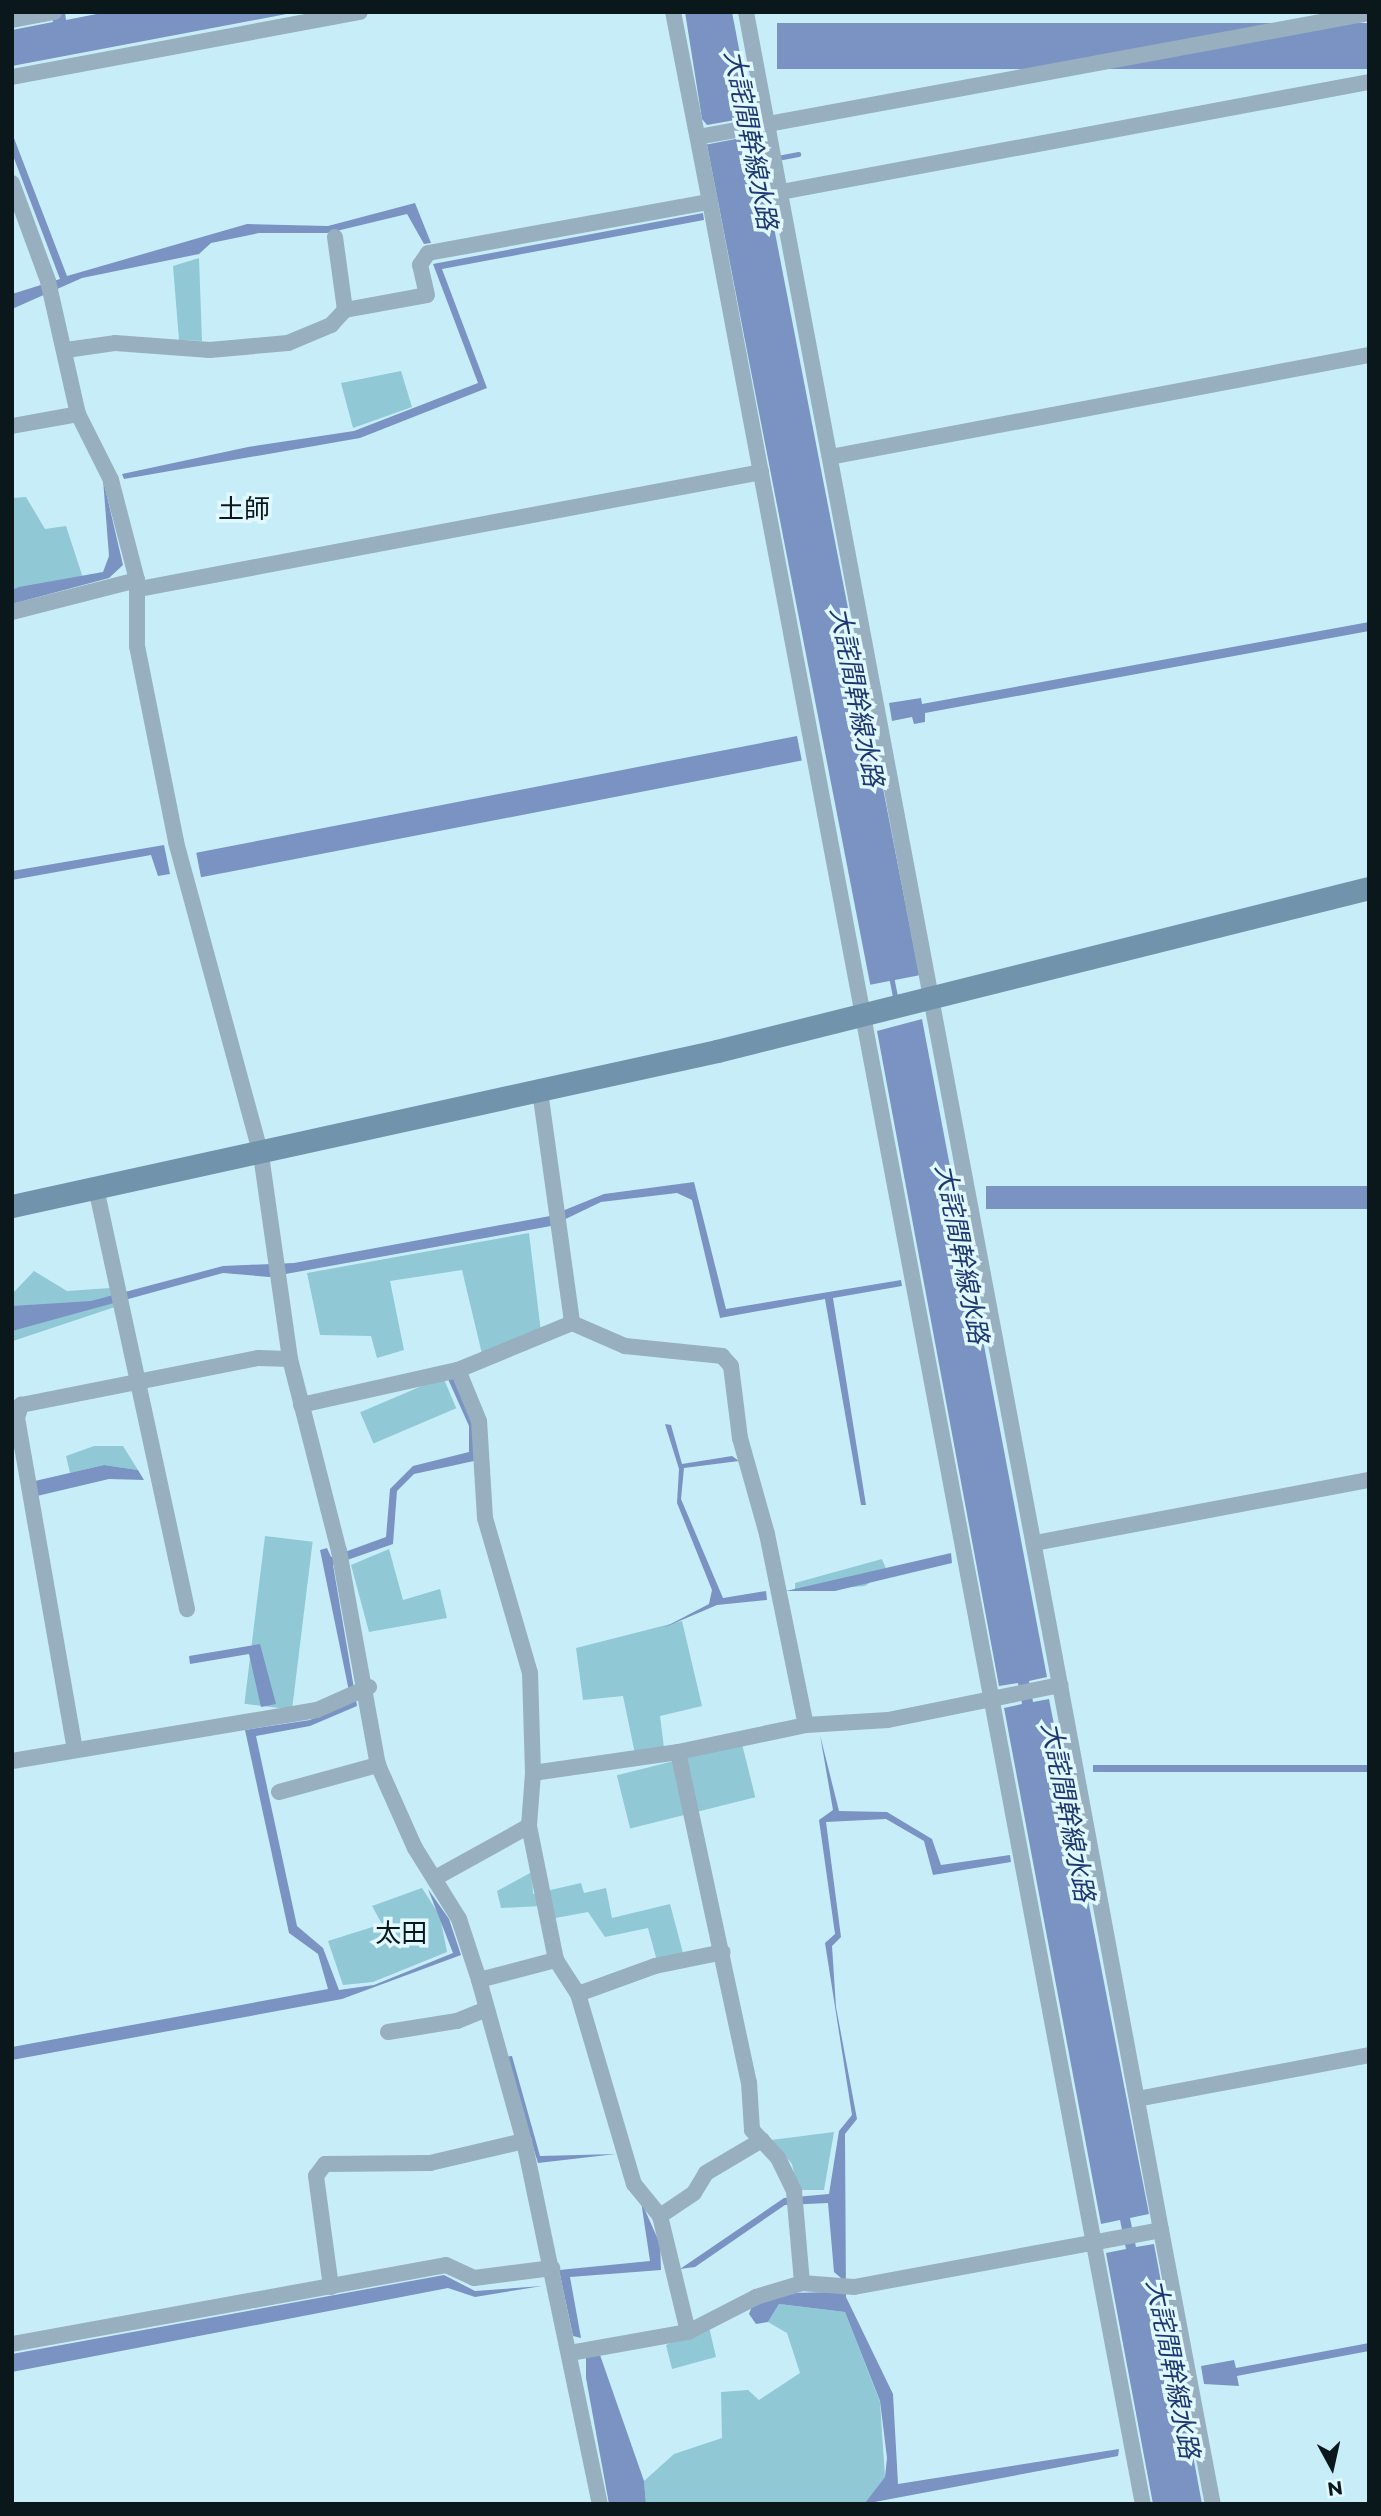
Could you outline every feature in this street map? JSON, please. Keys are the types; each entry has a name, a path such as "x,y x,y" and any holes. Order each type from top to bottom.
{"street":[{"path":"12,77 360,12"},
{"path":"673,12 761,472 873,1010 992,1700 1143,2504"},
{"path":"746,12 1213,2504"},
{"path":"12,20 50,13"},
{"path":"698,137 1369,13"},
{"path":"781,192 1369,82"},
{"path":"12,183 50,288 66,350 78,414 111,480 138,584 137,646 176,842 261,1155 279,1259 290,1359 343,1568 379,1765 415,1848 437,1877 479,1980 524,2141 600,2504"},
{"path":"66,350 288,344 309,337 345,310 426,295 421,265 428,253 710,202"},
{"path":"335,237 345,310"},
{"path":"830,457 1369,355"},
{"path":"12,426 78,414"},
{"path":"12,612 138,584 761,472"},
{"path":"12,1206 261,1155 540,1091 1369,888"},
{"path":"540,1091 572,1324"},
{"path":"96,1188 187,1609"},
{"path":"301,1405 458,1370 572,1324 625,1346 687,1349 722,1356 731,1366 740,1438 767,1534 806,1725"},
{"path":"75,1750 17,1418 21,1405 38,1398 257,1358 290,1359"},
{"path":"458,1370 479,1420 485,1518 530,1673 533,1773 529,1826 556,1960 578,1994 634,2184 660,2217 688,2332"},
{"path":"1035,1543 1369,1480"},
{"path":"533,1773 678,1752 806,1725 888,1720 1060,1685"},
{"path":"12,1761 317,1710 365,1689"},
{"path":"678,1752 723,1952 752,2130 762,2140 795,2199 803,2283"},
{"path":"279,1792 379,1765"},
{"path":"437,1877 529,1826"},
{"path":"578,1994 655,1966 723,1952"},
{"path":"479,1980 556,1960"},
{"path":"388,2032 487,2009"},
{"path":"1137,2099 1369,2055"},
{"path":"660,2217 694,2193 706,2173 762,2140"},
{"path":"331,2287 316,2176 325,2164 442,2162 524,2141"},
{"path":"570,2353 688,2332 757,2297 803,2283 855,2287 1161,2230"},
{"path":"12,2344 446,2266 474,2278 552,2268"}],"shaded area":[{"path":"199,258 202,341 179,340 173,266"},
{"path":"401,371 412,407 353,428 341,383"},
{"path":"26,497 45,529 66,526 83,578 12,590 12,498"},
{"path":"529,1233 541,1332 482,1354 462,1270 390,1281 404,1350 377,1358 371,1336 320,1335 307,1273"},
{"path":"34,1271 67,1291 110,1288 115,1307 13,1341 12,1294"},
{"path":"443,1377 456,1408 373,1443 360,1412"},
{"path":"94,1446 123,1446 138,1470 104,1465 70,1473 66,1456"},
{"path":"265,1536 313,1542 292,1710 244,1704"},
{"path":"389,1549 403,1600 440,1589 447,1618 369,1632 351,1565"},
{"path":"882,1559 887,1571 865,1586 795,1591 795,1583"},
{"path":"682,1621 702,1706 660,1716 664,1748 635,1754 623,1696 583,1700 576,1648"},
{"path":"742,1744 755,1797 630,1829 617,1775"},
{"path":"532,1872 533,1894 581,1883 584,1893 606,1888 612,1918 670,1904 683,1953 657,1961 648,1928 605,1937 588,1912 550,1919 542,1906 501,1908 497,1891"},
{"path":"422,1888 440,1916 447,1952 373,1982 343,1985 328,1941 382,1924 372,1906"},
{"path":"834,2132 824,2190 798,2190 792,2164 771,2140"},
{"path":"779,2304 845,2312 880,2402 885,2477 864,2504 646,2504 644,2481 674,2454 722,2438 721,2392 748,2390 759,2400 800,2373 787,2333 768,2322"},
{"path":"709,2327 716,2357 672,2369 666,2345"}],"water":[{"path":"51,12 65,12 66,20 107,12 297,12 12,66 12,30 53,22"},
{"path":"685,12 732,12 752,117 707,125 702,119"},
{"path":"777,23 1369,23 1369,69 777,69"},
{"path":"12,133 67,276 247,224 328,226 415,203 431,243 424,244 407,214 328,233 259,233 211,243 199,254 82,278 12,309 12,294 60,279 12,153"},
{"path":"756,135 919,975 870,985 707,145"},
{"path":"703,213 704,220 442,269 487,388 360,438 124,479 122,474 248,447 354,431 478,383 433,264"},
{"path":"103,479 123,565 109,578 12,604 12,590 19,587 103,572 109,556"},
{"path":"1369,622 1369,631 925,713 925,722 914,724 912,717 892,721 889,703 921,698 922,704"},
{"path":"797,736 802,761 201,877 196,853"},
{"path":"164,845 170,874 158,876 151,855 12,880 12,871"},
{"path":"922,1019 1047,1677 1029,1681 1033,1702 1049,1699 1149,2214 1130,2218 1136,2247 1154,2244 1202,2504 1153,2504 1106,2253 1126,2249 1120,2220 1101,2224 1004,1708 1022,1704 1018,1683 999,1686 877,1031"},
{"path":"694,1182 726,1309 901,1280 902,1286 833,1298 866,1505 861,1505 825,1299 720,1318 692,1200 677,1193 601,1202 551,1226 269,1277 223,1273 12,1331 12,1306 91,1301 223,1266 294,1263 550,1216 604,1194"},
{"path":"986,1186 1369,1186 1369,1209 986,1209"},
{"path":"454,1377 473,1426 474,1461 414,1474 397,1491 393,1544 333,1565 357,1706 310,1726 256,1736 297,1926 323,1948 339,1990 374,1985 453,1953 428,1889 449,1919 461,1955 342,1999 12,2060 12,2047 328,1989 318,1954 289,1933 245,1730 310,1720 351,1701 320,1550 327,1548 331,1557 386,1537 390,1489 413,1466 469,1452 469,1426 448,1379"},
{"path":"665,1424 671,1425 682,1464 732,1456 739,1461 684,1468 681,1499 723,1598 766,1591 767,1600 717,1605 663,1628 709,1604 712,1590 677,1503 679,1469"},
{"path":"104,1465 138,1470 144,1480 109,1479 37,1496 35,1481"},
{"path":"951,1553 952,1563 835,1591 786,1591"},
{"path":"260,1644 276,1704 261,1707 249,1654 190,1664 189,1656"},
{"path":"820,1735 839,1811 887,1812 932,1839 941,1865 1010,1855 1011,1862 933,1875 924,1841 886,1819 826,1822 841,1937 832,1946 836,2007 857,2119 845,2134 846,2297 893,2394 898,2484 1119,2449 1118,2456 864,2504 885,2477 887,2458 880,2401 845,2312 779,2304 768,2322 756,2324 749,2314 752,2306 788,2293 837,2292 841,2278 834,2272 828,2203 785,2205 695,2267 680,2269 784,2198 829,2194 839,2131 852,2115 825,1943 835,1934 819,1820 833,1810"},
{"path":"1093,1765 1369,1765 1369,1772 1093,1772"},
{"path":"512,2056 540,2156 616,2154 538,2163 505,2057"},
{"path":"641,2201 660,2244 661,2270 570,2277 581,2338 573,2336 559,2270 650,2261"},
{"path":"444,2275 475,2291 542,2286 475,2297 448,2288 12,2372 12,2354"},
{"path":"1369,2343 1369,2351 1237,2376 1239,2386 1204,2384 1201,2366 1234,2360 1236,2368"},
{"path":"600,2355 644,2481 646,2504 609,2504 586,2378 586,2357"}],"waterway":[{"path":"756,162 798,154"},
{"name":"大詫間幹線水路","path":"891,976 896,1001"}],"district":[{"name":"土師","path":"244,510"},
{"name":"太田","path":"401,1934"}]}
